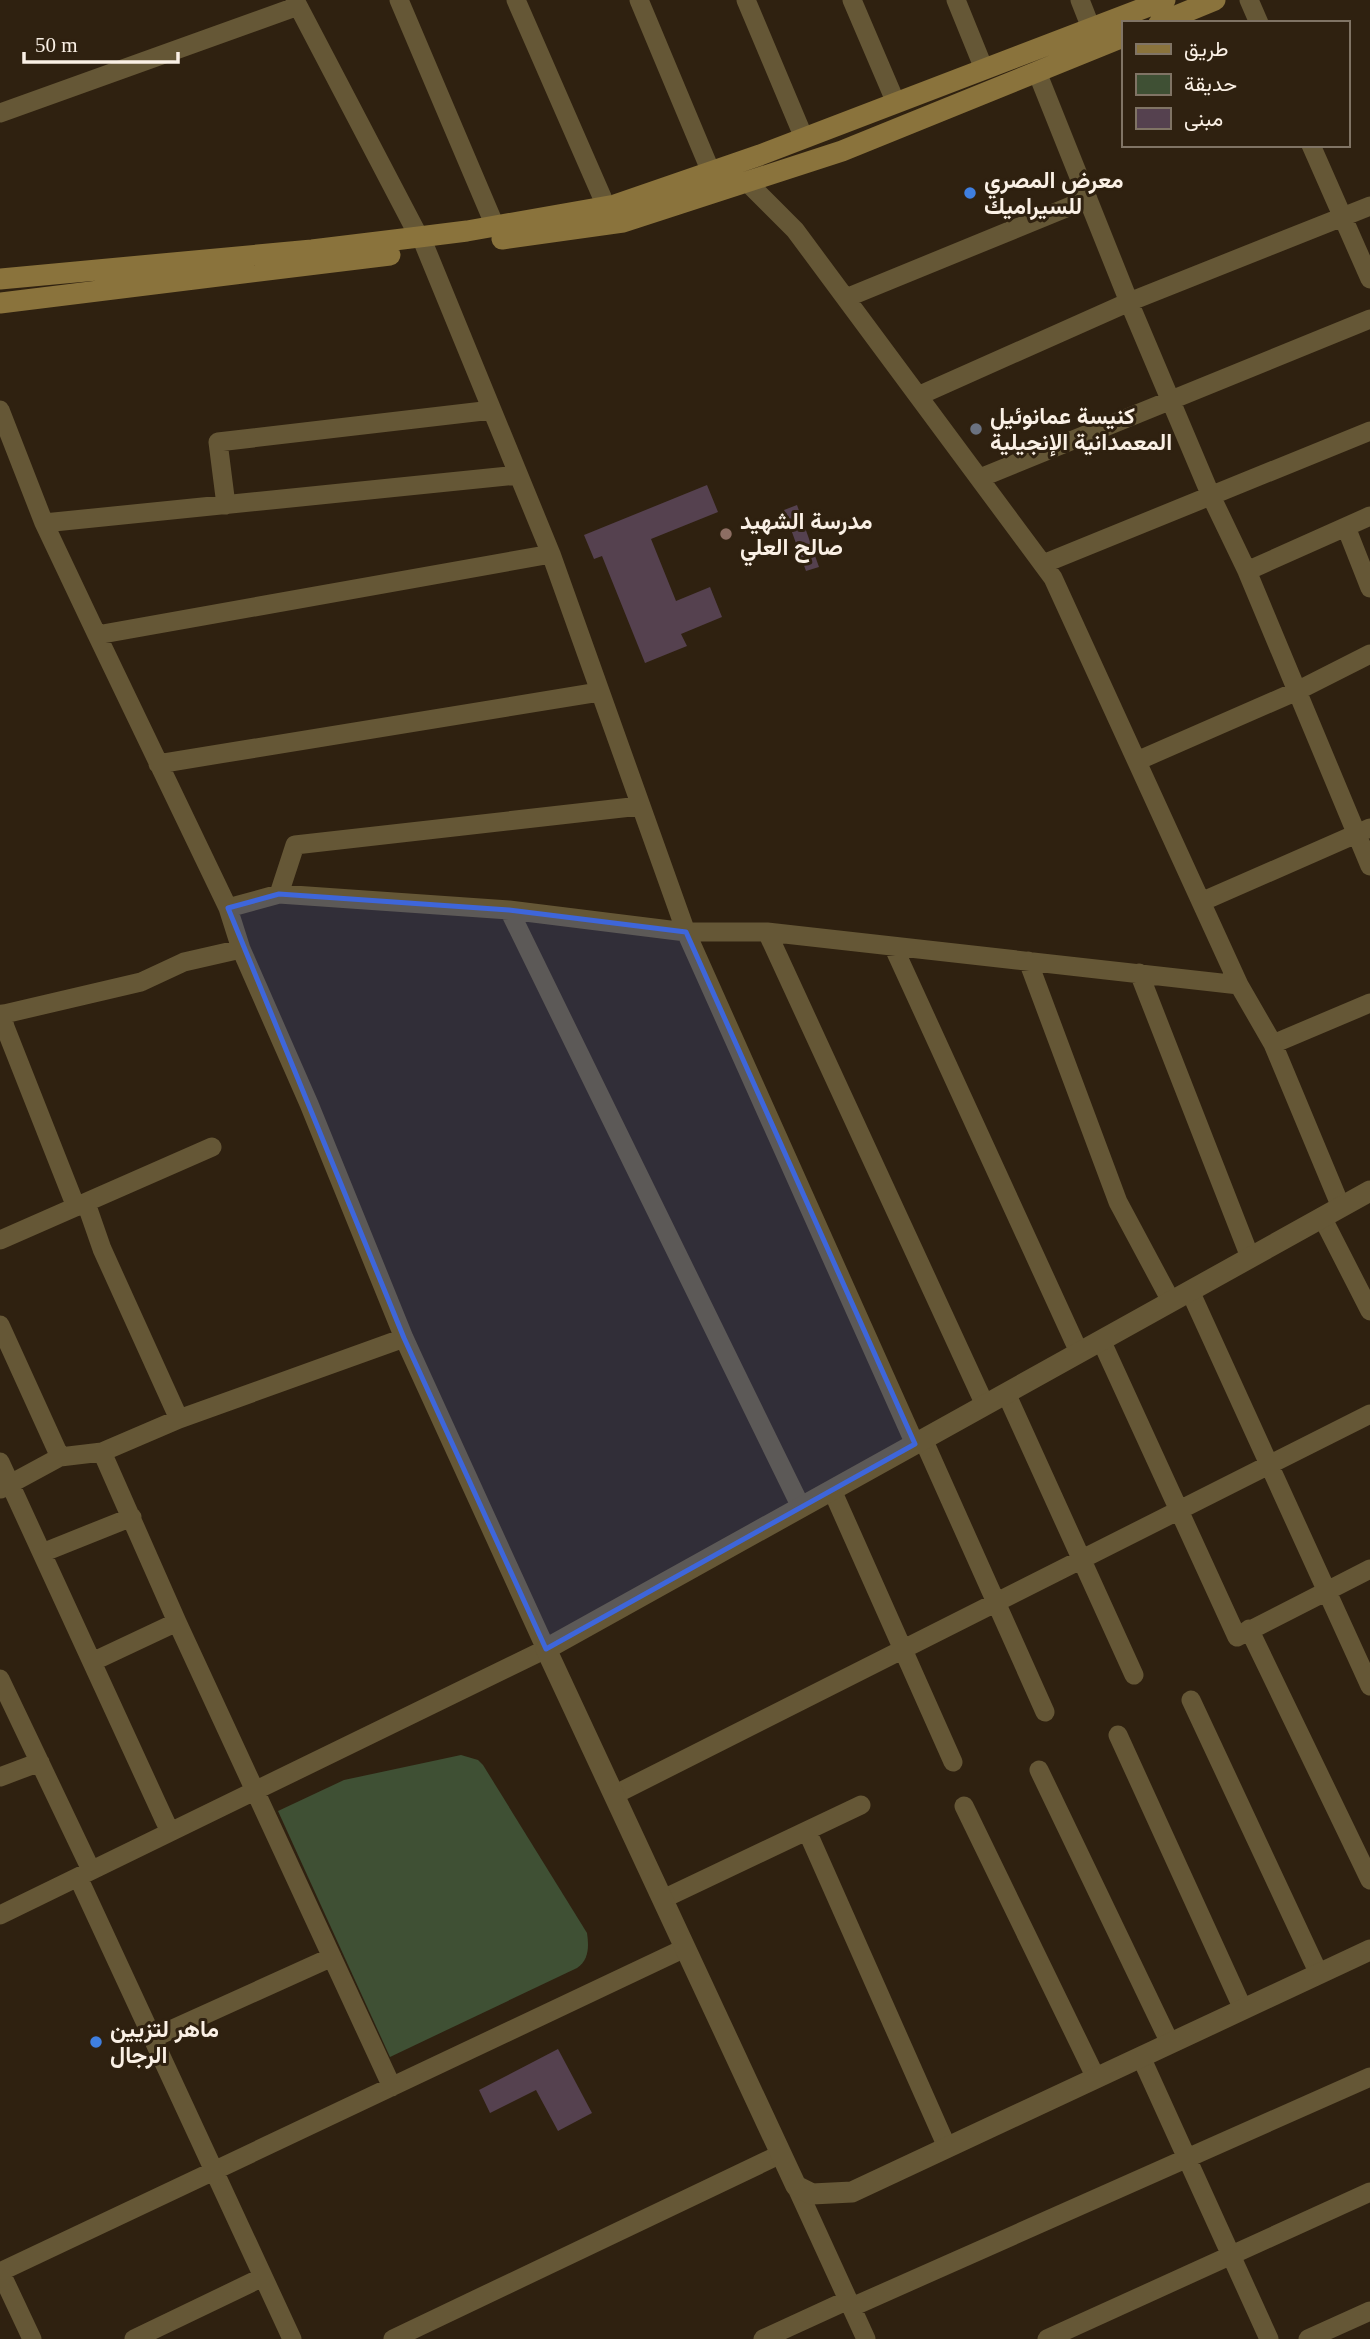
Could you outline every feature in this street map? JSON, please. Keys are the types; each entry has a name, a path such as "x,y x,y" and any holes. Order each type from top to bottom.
{"main road":[{"path":"0,303 308,266 495,226 606,206 804,138 1164,0"},
{"path":"1164,21 1215,0"},
{"path":"0,279 624,222 842,151 1122,37"}],"street":[{"path":"399,0 495,226"},
{"path":"516,0 606,206"},
{"path":"639,0 711,172"},
{"path":"746,0 804,138"},
{"path":"852,0 897,103"},
{"path":"956,0 984,69"},
{"path":"1080,0 1091,28"},
{"path":"1250,0 1258,21"},
{"path":"0,113 297,3 422,241 551,554 686,932 1045,1712"},
{"path":"1037,72 1129,302 1211,496 1247,571 1297,691 1363,831 1370,866"},
{"path":"1312,147 1370,279"},
{"path":"747,182 795,230 1053,578 1239,985 1273,1044 1341,1207"},
{"path":"846,298 1088,199"},
{"path":"918,396 1129,302 1370,206"},
{"path":"980,478 1370,319"},
{"path":"0,410 44,523 228,908 242,949 309,1104 404,1338 866,2339"},
{"path":"226,505 218,442 492,410"},
{"path":"1043,564 1370,431"},
{"path":"44,523 519,475"},
{"path":"1247,571 1370,516"},
{"path":"1346,527 1370,588"},
{"path":"97,635 551,554"},
{"path":"1137,761 1297,691 1370,654"},
{"path":"158,764 599,692"},
{"path":"279,894 295,845 640,806"},
{"path":"1201,902 1363,831"},
{"path":"228,908 279,894 509,910 686,932 767,932 1239,985"},
{"path":"509,910 800,1507"},
{"path":"767,932 985,1405"},
{"path":"893,946 1079,1352"},
{"path":"179,1419 81,1205 1,1015 141,982 184,962 242,949"},
{"path":"1028,961 1118,1202 1171,1301"},
{"path":"1139,973 1251,1257"},
{"path":"1273,1044 1370,1003"},
{"path":"0,1240 212,1147"},
{"path":"0,1914 546,1649 1370,1191"},
{"path":"1322,1217 1370,1311"},
{"path":"1190,1291 1370,1686"},
{"path":"0,1325 60,1457"},
{"path":"5,1487 60,1457 102,1452 179,1419 404,1338"},
{"path":"1101,1340 1237,1637 1370,1569"},
{"path":"1006,1393 1135,1675"},
{"path":"614,1795 1370,1414"},
{"path":"102,1452 254,1791 392,2087"},
{"path":"0,1462 5,1487 42,1553 170,1832"},
{"path":"832,1490 953,1762"},
{"path":"42,1553 132,1517"},
{"path":"92,1662 177,1622"},
{"path":"1249,1629 1370,1880"},
{"path":"0,1679 40,1762 153,2039 292,2339"},
{"path":"1192,1700 1319,1974"},
{"path":"1118,1735 1242,2010"},
{"path":"0,1777 40,1762"},
{"path":"1039,1770 1170,2043"},
{"path":"663,1899 861,1805"},
{"path":"964,1806 1096,2078"},
{"path":"807,1830 947,2147"},
{"path":"33,2339 0,2272 685,1948"},
{"path":"796,2186 811,2193 852,2192 1370,1950"},
{"path":"153,2039 332,1957"},
{"path":"1141,2057 1269,2339"},
{"path":"764,2339 1370,2077"},
{"path":"393,2339 781,2154"},
{"path":"1047,2339 1370,2192"},
{"path":"134,2339 263,2277"},
{"path":"1308,2339 1370,2311"}],"highlighted area":[{"path":"279,894 509,910 686,932 915,1444 546,1649 404,1338 228,908"}],"green space":[{"path":"461,1755 478,1760 483,1765 587,1933 587,1952 584,1961 577,1968 390,2057 278,1811 344,1780"}],"building":[{"path":"707,485 718,512 651,539 676,601 710,587 722,617 681,634 687,646 645,663 602,556 594,559 584,535"},
{"path":"797,505 819,567 806,571 784,510"},
{"path":"558,2049 592,2113 558,2131 536,2090 490,2113 479,2090"}],"place":[{"name":"معرض المصري للسيراميك","path":"970,193"},
{"name":"كنيسة عمانوئيل المعمدانية الإنجيلية","path":"976,429"},
{"name":"مدرسة الشهيد صالح العلي","path":"726,534"},
{"name":"ماهر لتزيين الرجال","path":"96,2042"}]}
